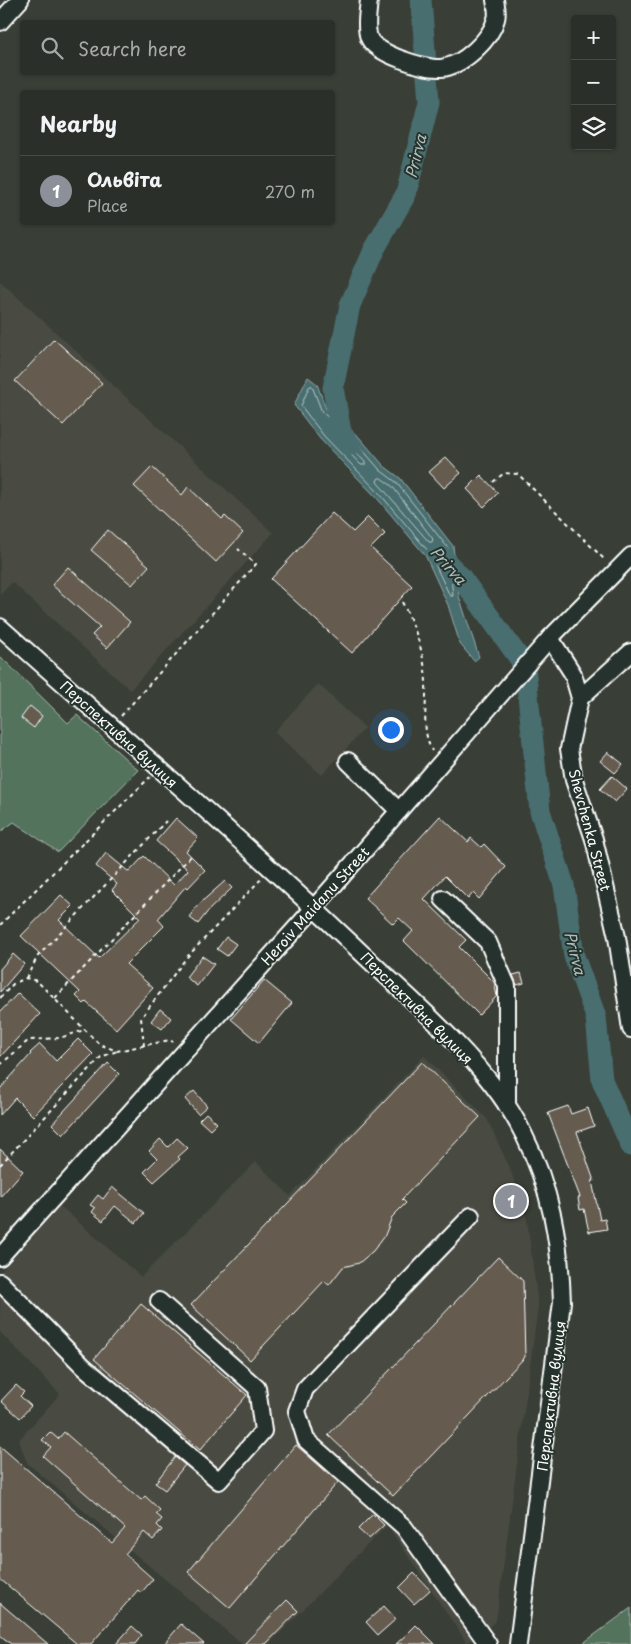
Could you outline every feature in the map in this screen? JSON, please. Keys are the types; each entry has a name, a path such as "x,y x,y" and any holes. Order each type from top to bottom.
{"street":[{"path":"0,22 20,0"},
{"path":"369,0 369,37 374,46 388,54 442,68 462,59 480,47 493,28 497,17 495,0"},
{"name":"Heroiv Maidanu Street","path":"0,1257 314,908 550,638 631,556"},
{"name":"Перспективна вулиця","path":"0,627 314,908 462,1048 507,1106 524,1134 542,1177 554,1217 560,1254 562,1302 518,1644"},
{"name":"Shevchenka Street","path":"550,638 573,674 580,698 569,749 574,780 594,839 617,937 630,1021"},
{"path":"580,698 631,652"},
{"path":"348,761 399,811"},
{"path":"442,899 488,942 507,986 507,1106"},
{"path":"471,1216 305,1389 297,1411 306,1440 404,1527 488,1644"},
{"path":"0,1282 84,1367 219,1481 263,1431 257,1388 159,1301"}],"path":[{"path":"493,482 504,473 518,474 616,571"},
{"path":"112,727 256,564 238,549"},
{"path":"402,602 416,628 426,681 426,738 440,764"},
{"path":"0,925 158,768"},
{"path":"0,998 13,984 26,978 38,956 166,821"},
{"path":"55,998 193,854"},
{"path":"144,1046 142,1018 187,957 270,868"},
{"path":"26,978 37,982 55,998 99,1044 117,1051"},
{"path":"0,1066 29,1040 60,1038 84,1030"},
{"path":"0,1165 102,1057 117,1051 170,1040 186,1050"}],"shaded area":[{"path":"0,281 273,533 130,690 12,582 0,595"},
{"path":"318,684 365,728 322,775 274,732"},
{"path":"424,1056 487,1119 510,1169 527,1220 538,1306 496,1621 467,1643 387,1525 269,1644 242,1644 27,1463 19,1440 60,1394 0,1332 0,1273 60,1206 141,1277 256,1162 290,1196"}],"green space":[{"path":"0,656 68,723 77,715 138,770 58,852 14,822 0,832"},
{"path":"631,1608 631,1644 582,1644"}],"water":[{"path":"308,377 317,384 326,409 359,437 384,466 400,478 453,546 459,596 479,657 474,661 460,644 448,605 425,555 376,497 320,439 294,405"}],"building":[{"path":"54,339 102,383 63,425 15,381"},
{"path":"446,457 461,473 444,488 429,472"},
{"path":"152,467 182,495 188,487 222,519 225,516 243,533 216,562 134,486"},
{"path":"481,475 498,493 484,507 467,489"},
{"path":"332,513 353,532 368,517 385,534 371,548 412,586 352,653 271,579"},
{"path":"108,530 149,566 132,585 91,550"},
{"path":"68,567 130,622 107,648 92,635 100,627 52,585"},
{"path":"30,706 42,716 34,728 21,718"},
{"path":"608,752 623,764 615,773 600,761"},
{"path":"612,776 627,789 615,802 600,789"},
{"path":"440,816 468,842 471,838 481,847 484,844 506,867 479,899 473,893 468,899 445,876 424,899 466,940 459,947 494,982 497,996 479,1015 404,941 413,931 399,918 393,924 365,898"},
{"path":"176,818 198,838 186,851 205,870 188,888 186,886 158,919 164,926 126,964 153,988 116,1029 86,1002 84,1004 76,996 80,992 21,936 61,895 73,906 59,920 99,958 140,918 112,890 117,884 96,866 106,853 129,872 144,856 174,885 188,870 156,841"},
{"path":"225,881 232,888 209,910 198,924 189,917 198,905"},
{"path":"226,937 236,944 227,956 217,949"},
{"path":"13,954 24,964 0,992 0,969"},
{"path":"202,956 214,964 197,986 186,977"},
{"path":"521,973 524,983 517,985 513,975"},
{"path":"264,980 292,1003 259,1043 231,1019"},
{"path":"18,993 40,1014 0,1057 0,1012"},
{"path":"160,1009 171,1018 162,1029 151,1021"},
{"path":"78,1039 93,1054 33,1116 15,1098 0,1115 0,1089 30,1053 40,1044 56,1061"},
{"path":"422,1062 480,1117 402,1199 406,1203 392,1217 385,1235 373,1251 359,1263 343,1267 329,1285 324,1281 250,1360 191,1305"},
{"path":"108,1063 119,1074 63,1135 52,1124"},
{"path":"194,1091 207,1106 198,1114 185,1099"},
{"path":"568,1106 571,1114 588,1108 594,1126 577,1132 594,1181 592,1181 600,1220 605,1219 607,1229 589,1232 584,1209 580,1210 578,1198 580,1197 548,1113"},
{"path":"206,1113 217,1123 210,1130 199,1120"},
{"path":"177,1138 188,1148 178,1157 180,1159 154,1182 144,1172 157,1159 149,1151 160,1139 168,1147"},
{"path":"0,1149 23,1171 0,1197"},
{"path":"112,1187 144,1213 136,1223 115,1206 103,1221 92,1212 95,1208 90,1205 98,1195 103,1199"},
{"path":"512,1192 519,1207 510,1210 504,1196"},
{"path":"498,1257 523,1281 525,1357 393,1496 328,1435"},
{"path":"141,1304 247,1395 200,1450 94,1359"},
{"path":"16,1385 24,1392 20,1396 31,1406 20,1418 1,1401"},
{"path":"50,1432 58,1439 64,1432 141,1500 145,1496 160,1510 156,1514 162,1519 157,1525 162,1530 153,1540 144,1532 125,1554 153,1579 141,1593 138,1590 91,1644 77,1644 0,1579 0,1446 112,1543 125,1528 43,1456 51,1447 42,1440"},
{"path":"296,1445 338,1482 230,1608 188,1572"},
{"path":"175,1457 185,1465 165,1490 155,1483"},
{"path":"373,1514 384,1525 369,1539 358,1529"},
{"path":"414,1573 430,1590 414,1604 399,1588"},
{"path":"287,1600 298,1611 266,1644 244,1644"},
{"path":"0,1603 48,1644 11,1644 0,1635"},
{"path":"384,1606 396,1619 378,1635 366,1622"},
{"path":"181,1624 204,1644 164,1644"},
{"path":"416,1625 435,1644 396,1644 408,1633"},
{"path":"132,1626 142,1635 135,1644 116,1644"}],"waterway":[{"name":"Prirva","path":"350,445 341,432 333,388 350,305 374,250 406,194 429,102 421,0"},
{"name":"Prirva","path":"437,552 460,576 525,666 540,811 564,885 574,956 596,1017 602,1080 631,1146"}],"place":[{"name":"Ольвіта","path":"511,1201"}]}
